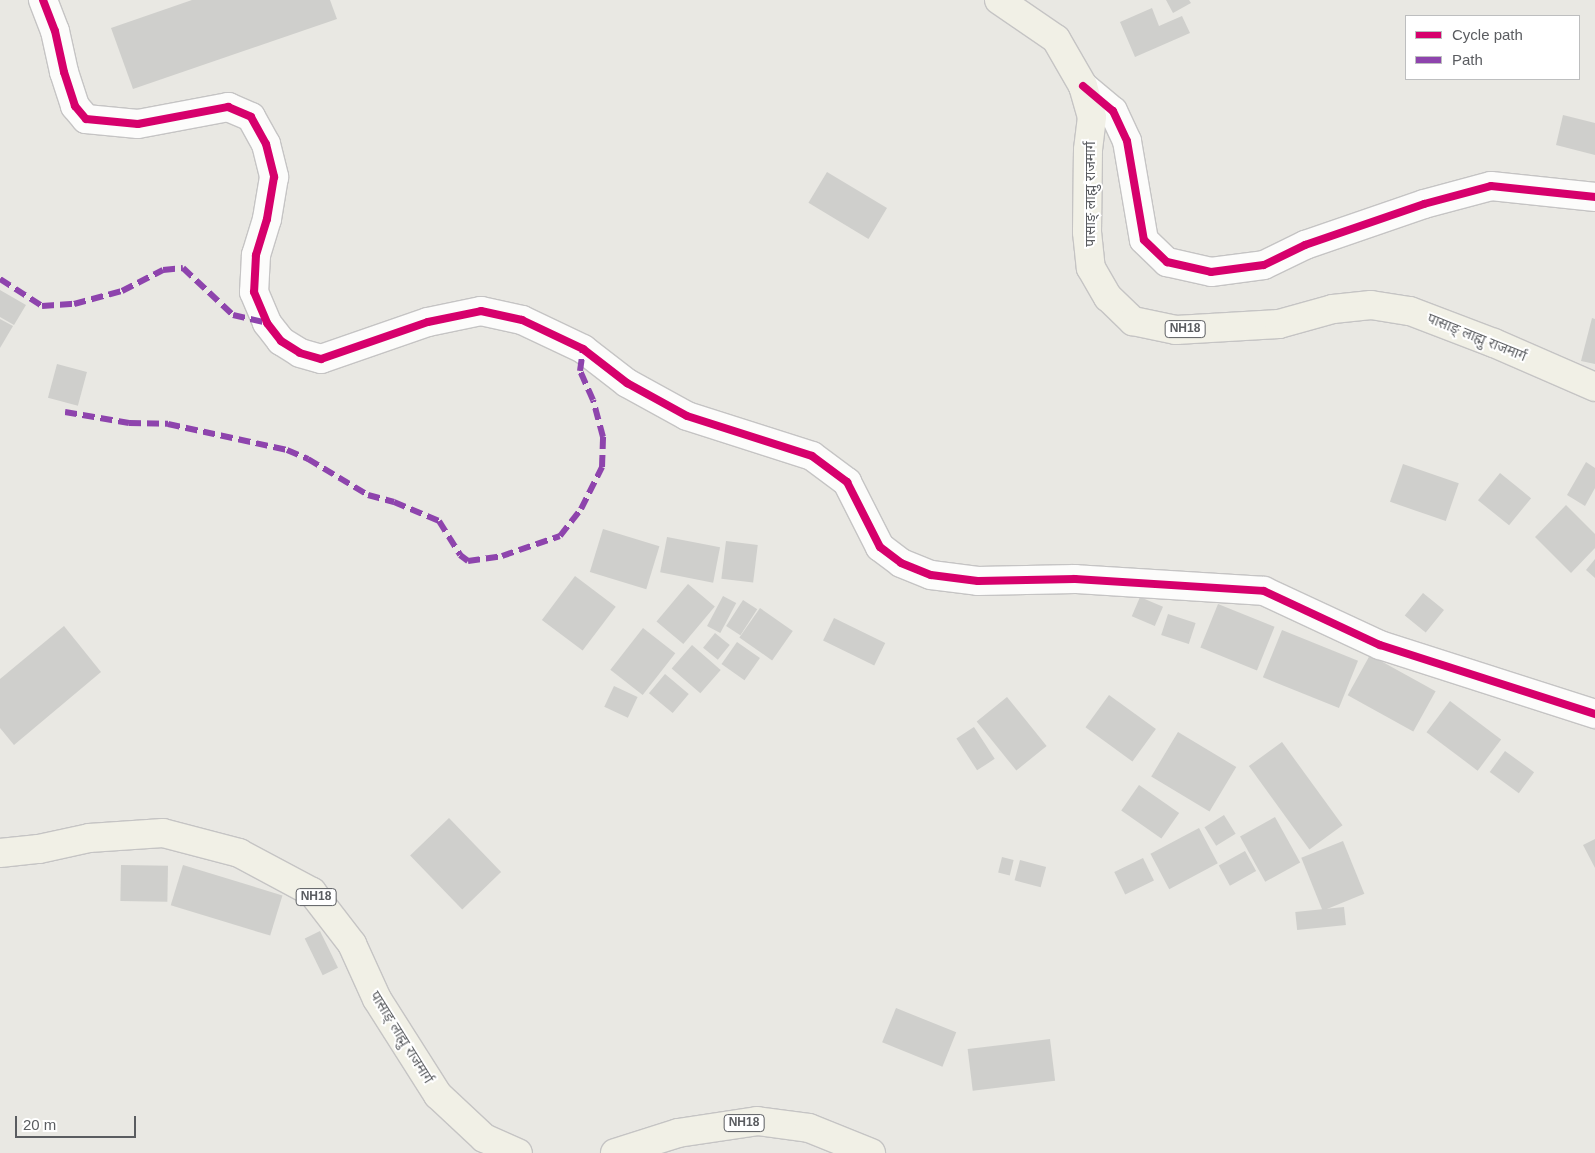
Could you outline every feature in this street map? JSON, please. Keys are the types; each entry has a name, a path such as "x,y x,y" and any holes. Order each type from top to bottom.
{"main road":[{"name":"पासाङ् लाह्मु राजमार्ग","path":"999,0 1056,39 1084,86 1092,117 1088,150 1087,232 1091,268 1108,297 1132,321 1176,330 1279,324 1333,309 1371,305 1410,311 1494,343 1595,388"},
{"name":"पासाङ् लाह्मु राजमार्ग","path":"0,853 39,850 89,838 163,833 239,853 312,892 352,944 376,998 438,1095 484,1138 518,1153"},
{"name":"NH18","path":"616,1153 678,1133 757,1121 809,1128 871,1153"}],"street":[{"path":"43,0 55,31 64,72 75,106 86,118 138,124 228,107 252,117 266,144 274,176 268,219 256,255 254,292 267,323 281,341 300,353 321,359 428,322 481,311 522,320 583,349 627,383 687,416 812,456 847,482 880,547 901,564 932,575 978,581 1075,579 1264,591 1380,645 1595,714"},
{"path":"1084,86 1113,111 1127,140 1144,240 1167,262 1211,272 1264,265 1305,245 1424,204 1491,186 1595,197"}],"building":[{"path":"192,0 330,0 337,19 133,89 111,28"},
{"path":"1166,0 1189,0 1191,3 1173,13"},
{"path":"1152,8 1159,26 1182,16 1190,33 1135,57 1120,22"},
{"path":"1563,115 1595,123 1595,155 1556,145"},
{"path":"827,172 887,208 868,239 808,203"},
{"path":"0,290 26,305 14,325 0,317"},
{"path":"1592,318 1595,319 1595,364 1581,361"},
{"path":"0,319 13,326 0,348"},
{"path":"57,364 87,372 78,406 48,398"},
{"path":"1586,462 1595,468 1595,488 1585,506 1567,495"},
{"path":"1403,464 1459,483 1446,521 1390,502"},
{"path":"1500,473 1531,498 1509,525 1478,500"},
{"path":"1566,505 1595,534 1595,548 1571,573 1535,537"},
{"path":"603,529 659,546 646,589 590,572"},
{"path":"667,537 720,547 713,583 660,572"},
{"path":"726,541 758,545 753,583 721,579"},
{"path":"1595,559 1595,578 1586,570"},
{"path":"575,576 616,607 583,651 542,620"},
{"path":"688,584 715,606 683,644 657,622"},
{"path":"1423,593 1444,610 1426,633 1405,616"},
{"path":"723,596 736,603 720,633 707,626"},
{"path":"1140,597 1163,607 1155,626 1132,616"},
{"path":"743,600 757,609 740,635 726,626"},
{"path":"1218,604 1275,627 1257,670 1200,648"},
{"path":"760,608 793,631 772,660 739,637"},
{"path":"1168,614 1196,623 1189,644 1161,635"},
{"path":"834,618 885,643 874,665 823,640"},
{"path":"64,626 101,672 14,745 0,728 0,679"},
{"path":"643,628 675,653 643,695 610,670"},
{"path":"1282,630 1358,661 1339,708 1263,677"},
{"path":"715,633 730,645 718,660 703,648"},
{"path":"737,642 760,658 744,680 722,664"},
{"path":"692,645 721,670 700,693 672,668"},
{"path":"1370,655 1436,691 1413,732 1348,695"},
{"path":"665,674 689,694 673,713 649,693"},
{"path":"614,686 638,697 628,718 604,707"},
{"path":"1109,695 1156,729 1132,761 1085,727"},
{"path":"1007,697 1047,746 1016,771 977,722"},
{"path":"1450,701 1501,740 1478,771 1427,732"},
{"path":"974,727 995,759 977,770 956,738"},
{"path":"1178,732 1236,767 1210,812 1151,777"},
{"path":"1282,742 1343,825 1309,849 1249,766"},
{"path":"1505,751 1534,772 1519,793 1490,772"},
{"path":"1139,785 1179,813 1161,838 1121,810"},
{"path":"1224,815 1236,834 1216,846 1204,827"},
{"path":"1275,817 1300,862 1265,882 1240,836"},
{"path":"449,818 501,872 462,909 410,856"},
{"path":"1199,828 1218,863 1169,889 1150,854"},
{"path":"1595,839 1595,868 1583,845"},
{"path":"1343,841 1364,894 1323,911 1301,858"},
{"path":"1245,851 1256,871 1230,886 1219,866"},
{"path":"1002,857 1014,860 1010,875 998,873"},
{"path":"1143,858 1154,880 1125,894 1114,872"},
{"path":"1020,860 1046,867 1041,887 1015,880"},
{"path":"121,865 168,866 167,902 120,901"},
{"path":"183,865 282,895 270,936 171,905"},
{"path":"1344,907 1346,925 1297,930 1295,912"},
{"path":"320,931 338,968 323,975 305,938"},
{"path":"896,1008 956,1032 942,1067 882,1042"},
{"path":"1050,1039 1055,1081 973,1091 968,1049"}],"marked path":[{"path":"0,279 42,306 74,304 122,291 163,270 183,268 233,315 267,323"},
{"path":"65,412 129,423 168,424 287,450 308,459 368,495 394,502 439,521 460,555 468,561 502,556 560,536 581,509 602,467 603,437 593,400 580,371 583,349"}],"cycle path":[{"path":"43,0 55,31 64,72 75,106 86,119 138,124 228,107 251,117 266,144 274,177 267,219 256,255 254,292 267,323 281,341 300,353 321,359 428,322 481,311 522,320 583,349 627,383 687,416 812,456 847,482 880,547 901,563 931,575 978,581 1075,579 1264,591 1380,645 1595,714"},
{"path":"1083,86 1113,111 1127,141 1144,240 1167,262 1211,272 1264,265 1305,245 1424,204 1491,186 1595,197"}]}
